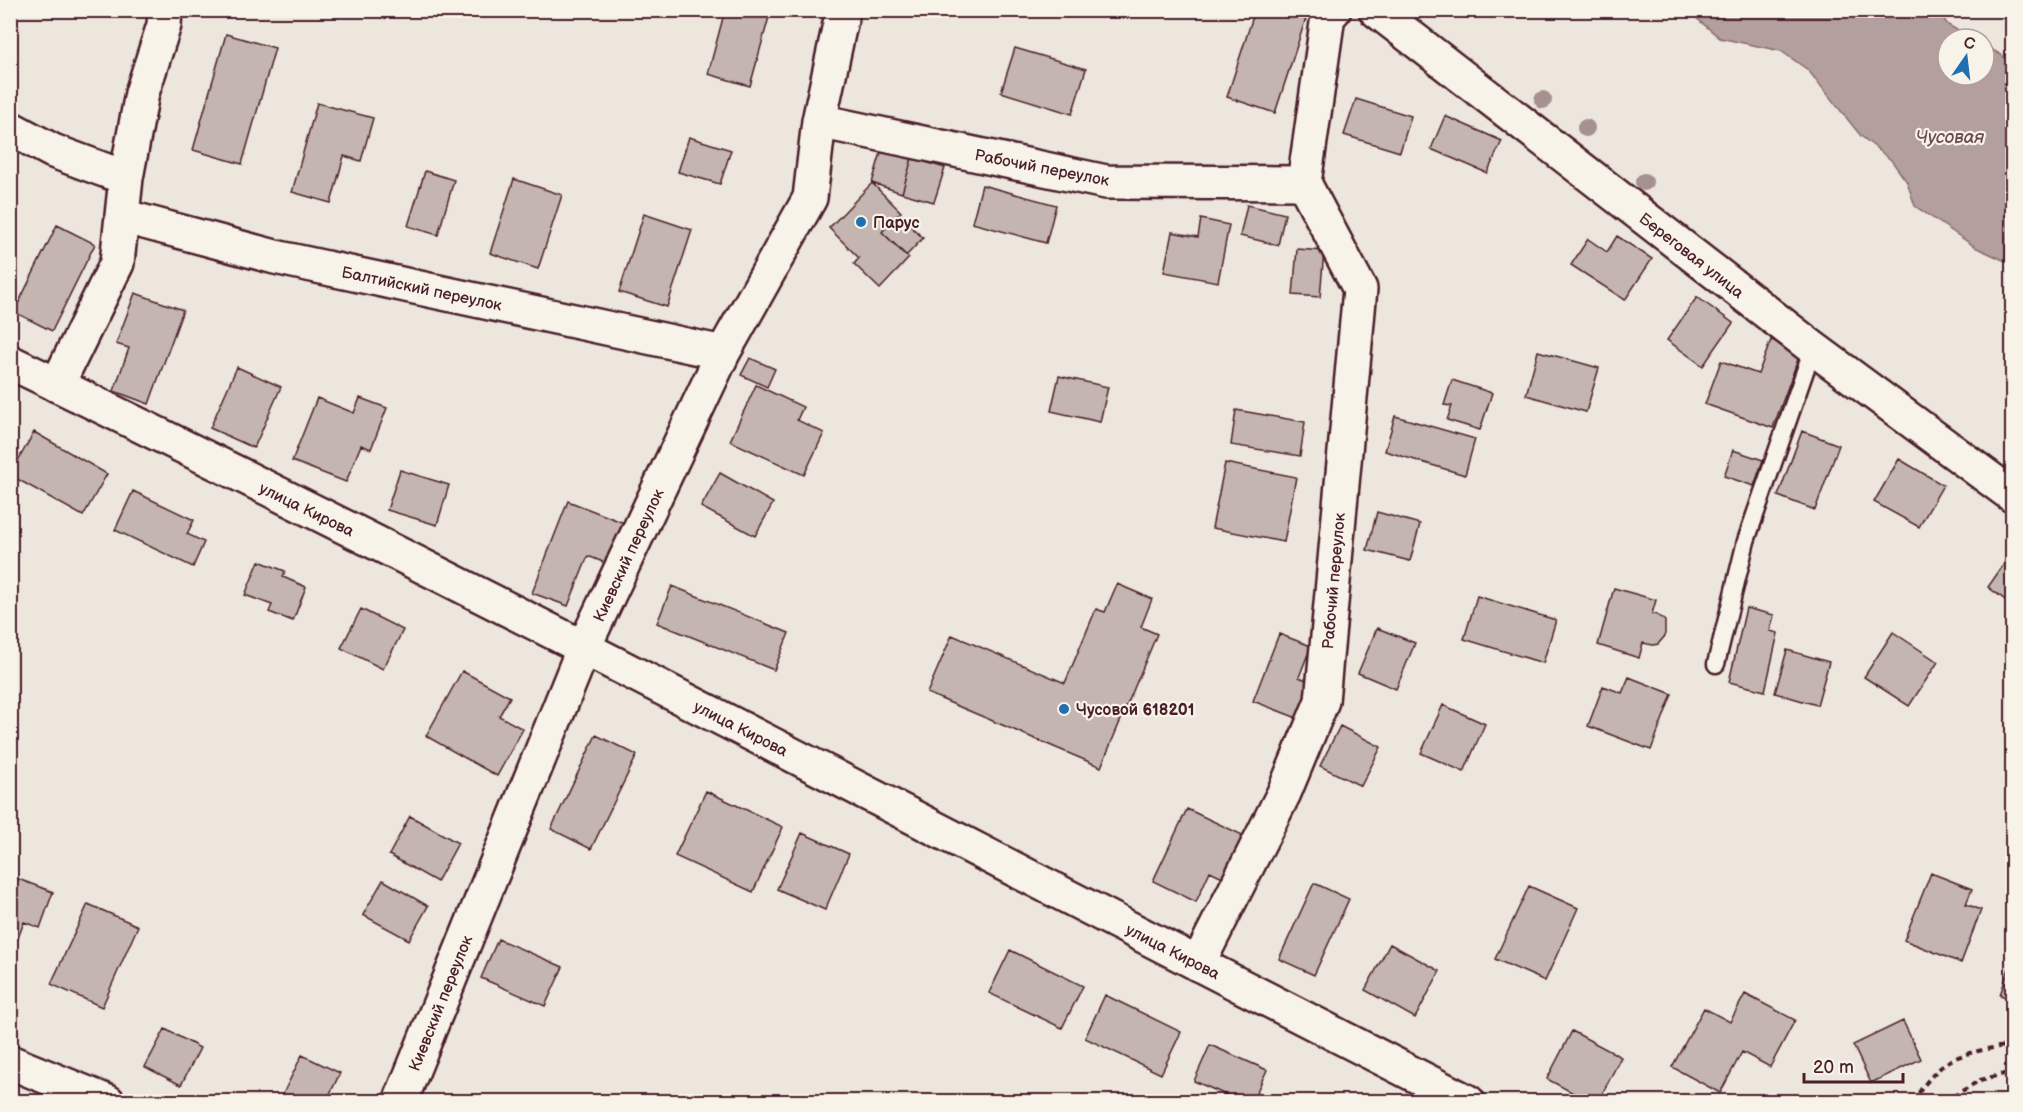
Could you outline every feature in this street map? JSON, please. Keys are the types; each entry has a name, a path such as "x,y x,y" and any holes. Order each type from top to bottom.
{"street":[{"path":"57,385 117,263 126,178 142,93 164,25 165,10"},
{"name":"Киевский переулок","path":"400,1101 584,647 723,352 810,198 819,122 843,10"},
{"path":"1304,183 1328,16 1334,10"},
{"name":"Береговая улица","path":"1376,10 1813,348 2013,495"},
{"name":"Рабочий переулок","path":"819,122 1106,182 1304,183 1360,289 1322,701 1284,794 1198,964"},
{"path":"10,128 53,151 126,178"},
{"name":"Балтийский переулок","path":"122,216 275,257 723,352"},
{"name":"улица Кирова","path":"10,362 584,647 1468,1101"},
{"path":"10,1062 108,1101"}],"lane":[{"path":"1716,664 1746,541 1813,348"}],"path":[{"path":"1913,1101 1928,1080 1948,1061 1995,1046 2013,1046"},
{"path":"1944,1101 1980,1080 2013,1072"}],"water":[{"name":"Чусовая","path":"1688,11 1938,11 1952,27 1936,27 1936,87 1996,87 1996,52 2012,61 2012,264 1977,248 1915,206 1907,182 1891,160 1861,136 1808,70 1781,51 1720,38"}],"building":[{"path":"725,10 744,10 769,17 750,86 708,74"},
{"path":"1255,10 1313,10 1305,21 1275,113 1227,97"},
{"path":"226,34 275,48 242,164 193,150"},
{"path":"1015,48 1086,69 1072,114 1001,92"},
{"path":"1356,99 1411,116 1400,152 1344,135"},
{"path":"317,103 373,118 361,161 344,156 331,203 292,192"},
{"path":"1445,116 1502,141 1487,173 1431,149"},
{"path":"689,137 731,150 720,184 678,172"},
{"path":"882,149 912,158 902,193 872,183"},
{"path":"912,158 945,168 934,202 902,193"},
{"path":"425,171 454,180 438,235 408,226"},
{"path":"514,179 562,195 538,269 490,253"},
{"path":"872,183 901,212 882,232 909,258 880,289 854,264 859,258 829,228"},
{"path":"982,185 1056,205 1046,243 972,223"},
{"path":"1247,205 1285,214 1278,245 1240,236"},
{"path":"644,214 692,230 667,307 619,292"},
{"path":"898,214 923,238 906,256 882,232"},
{"path":"1201,219 1229,225 1218,282 1164,272 1172,232 1198,237"},
{"path":"57,225 95,244 52,331 14,312"},
{"path":"1617,236 1652,259 1625,300 1571,265 1588,239 1607,252"},
{"path":"1297,249 1324,251 1320,297 1293,295"},
{"path":"135,293 183,310 149,404 114,391 129,348 116,344"},
{"path":"1697,297 1733,323 1703,366 1667,340"},
{"path":"1771,340 1801,351 1773,428 1705,404 1721,361 1758,374"},
{"path":"1538,351 1599,368 1586,412 1526,395"},
{"path":"750,358 775,369 767,387 741,375"},
{"path":"237,367 281,387 254,448 210,428"},
{"path":"1059,376 1108,387 1100,422 1051,411"},
{"path":"1452,380 1492,393 1480,430 1447,420 1452,406 1444,405"},
{"path":"756,385 803,407 797,420 824,433 804,475 730,441"},
{"path":"317,398 354,413 360,398 387,408 371,449 361,445 346,482 292,461"},
{"path":"1236,410 1305,422 1300,456 1231,445"},
{"path":"1395,416 1475,439 1465,475 1385,451"},
{"path":"1802,431 1839,445 1815,510 1778,496"},
{"path":"34,432 107,474 83,516 10,475"},
{"path":"1733,450 1763,460 1754,486 1724,476"},
{"path":"1899,459 1943,485 1919,527 1874,502"},
{"path":"1225,463 1296,477 1284,542 1212,528"},
{"path":"400,470 449,485 437,525 387,510"},
{"path":"720,473 773,503 755,536 701,507"},
{"path":"133,491 194,520 187,534 204,542 193,567 115,530"},
{"path":"568,501 624,523 608,564 588,556 568,606 532,593"},
{"path":"1377,512 1420,524 1410,561 1367,550"},
{"path":"2009,557 2012,559 2012,605 1988,587"},
{"path":"259,561 285,571 283,577 306,587 293,621 269,612 272,605 245,595"},
{"path":"1117,584 1152,599 1141,627 1157,634 1101,767 927,693 952,635 1065,683 1096,609 1105,612"},
{"path":"672,586 789,633 774,670 657,623"},
{"path":"1614,588 1656,600 1652,614 1665,621 1665,636 1658,644 1643,643 1639,658 1598,645"},
{"path":"1477,596 1556,620 1543,663 1464,639"},
{"path":"1746,608 1774,615 1770,631 1778,633 1765,691 1729,682"},
{"path":"361,609 403,630 383,669 341,648"},
{"path":"1377,628 1415,643 1396,689 1358,673"},
{"path":"1893,632 1938,662 1909,706 1864,677"},
{"path":"1279,634 1311,646 1299,677 1311,682 1297,718 1253,701"},
{"path":"1787,650 1829,662 1817,705 1775,693"},
{"path":"462,671 510,697 499,716 523,729 497,776 426,736"},
{"path":"1629,677 1672,694 1651,750 1588,726 1603,686 1622,693"},
{"path":"1443,705 1485,724 1464,772 1421,753"},
{"path":"1340,726 1381,747 1361,786 1320,766"},
{"path":"596,735 637,755 591,849 551,829"},
{"path":"706,791 783,827 753,892 675,856"},
{"path":"1187,809 1249,838 1229,880 1210,871 1196,902 1153,881"},
{"path":"410,816 458,843 437,882 389,855"},
{"path":"802,833 849,854 825,910 777,889"},
{"path":"1931,873 1972,889 1966,904 1981,910 1961,963 1904,940"},
{"path":"10,876 53,892 40,928 24,922 10,960"},
{"path":"383,880 428,906 409,940 363,915"},
{"path":"1314,883 1349,899 1314,975 1279,959"},
{"path":"1529,886 1578,908 1545,981 1495,959"},
{"path":"88,904 138,926 102,1007 51,984"},
{"path":"498,939 563,967 545,1006 481,978"},
{"path":"1390,944 1440,971 1415,1018 1365,990"},
{"path":"1010,950 1083,986 1062,1028 989,993"},
{"path":"2012,959 2012,999 2000,995"},
{"path":"1745,994 1795,1020 1770,1067 1742,1052 1720,1093 1672,1067 1704,1008 1730,1022"},
{"path":"1105,995 1181,1032 1161,1074 1085,1038"},
{"path":"1903,1021 1921,1059 1871,1083 1853,1045"},
{"path":"165,1029 200,1048 181,1085 145,1067"},
{"path":"1572,1031 1621,1057 1598,1102 1590,1102 1547,1079"},
{"path":"1210,1045 1267,1070 1252,1102 1242,1102 1194,1081"},
{"path":"302,1055 340,1073 326,1102 280,1100"}],"place":[{"name":"Парус","path":"861,222"},
{"name":"Чусовой 618201","path":"1064,709"}]}
